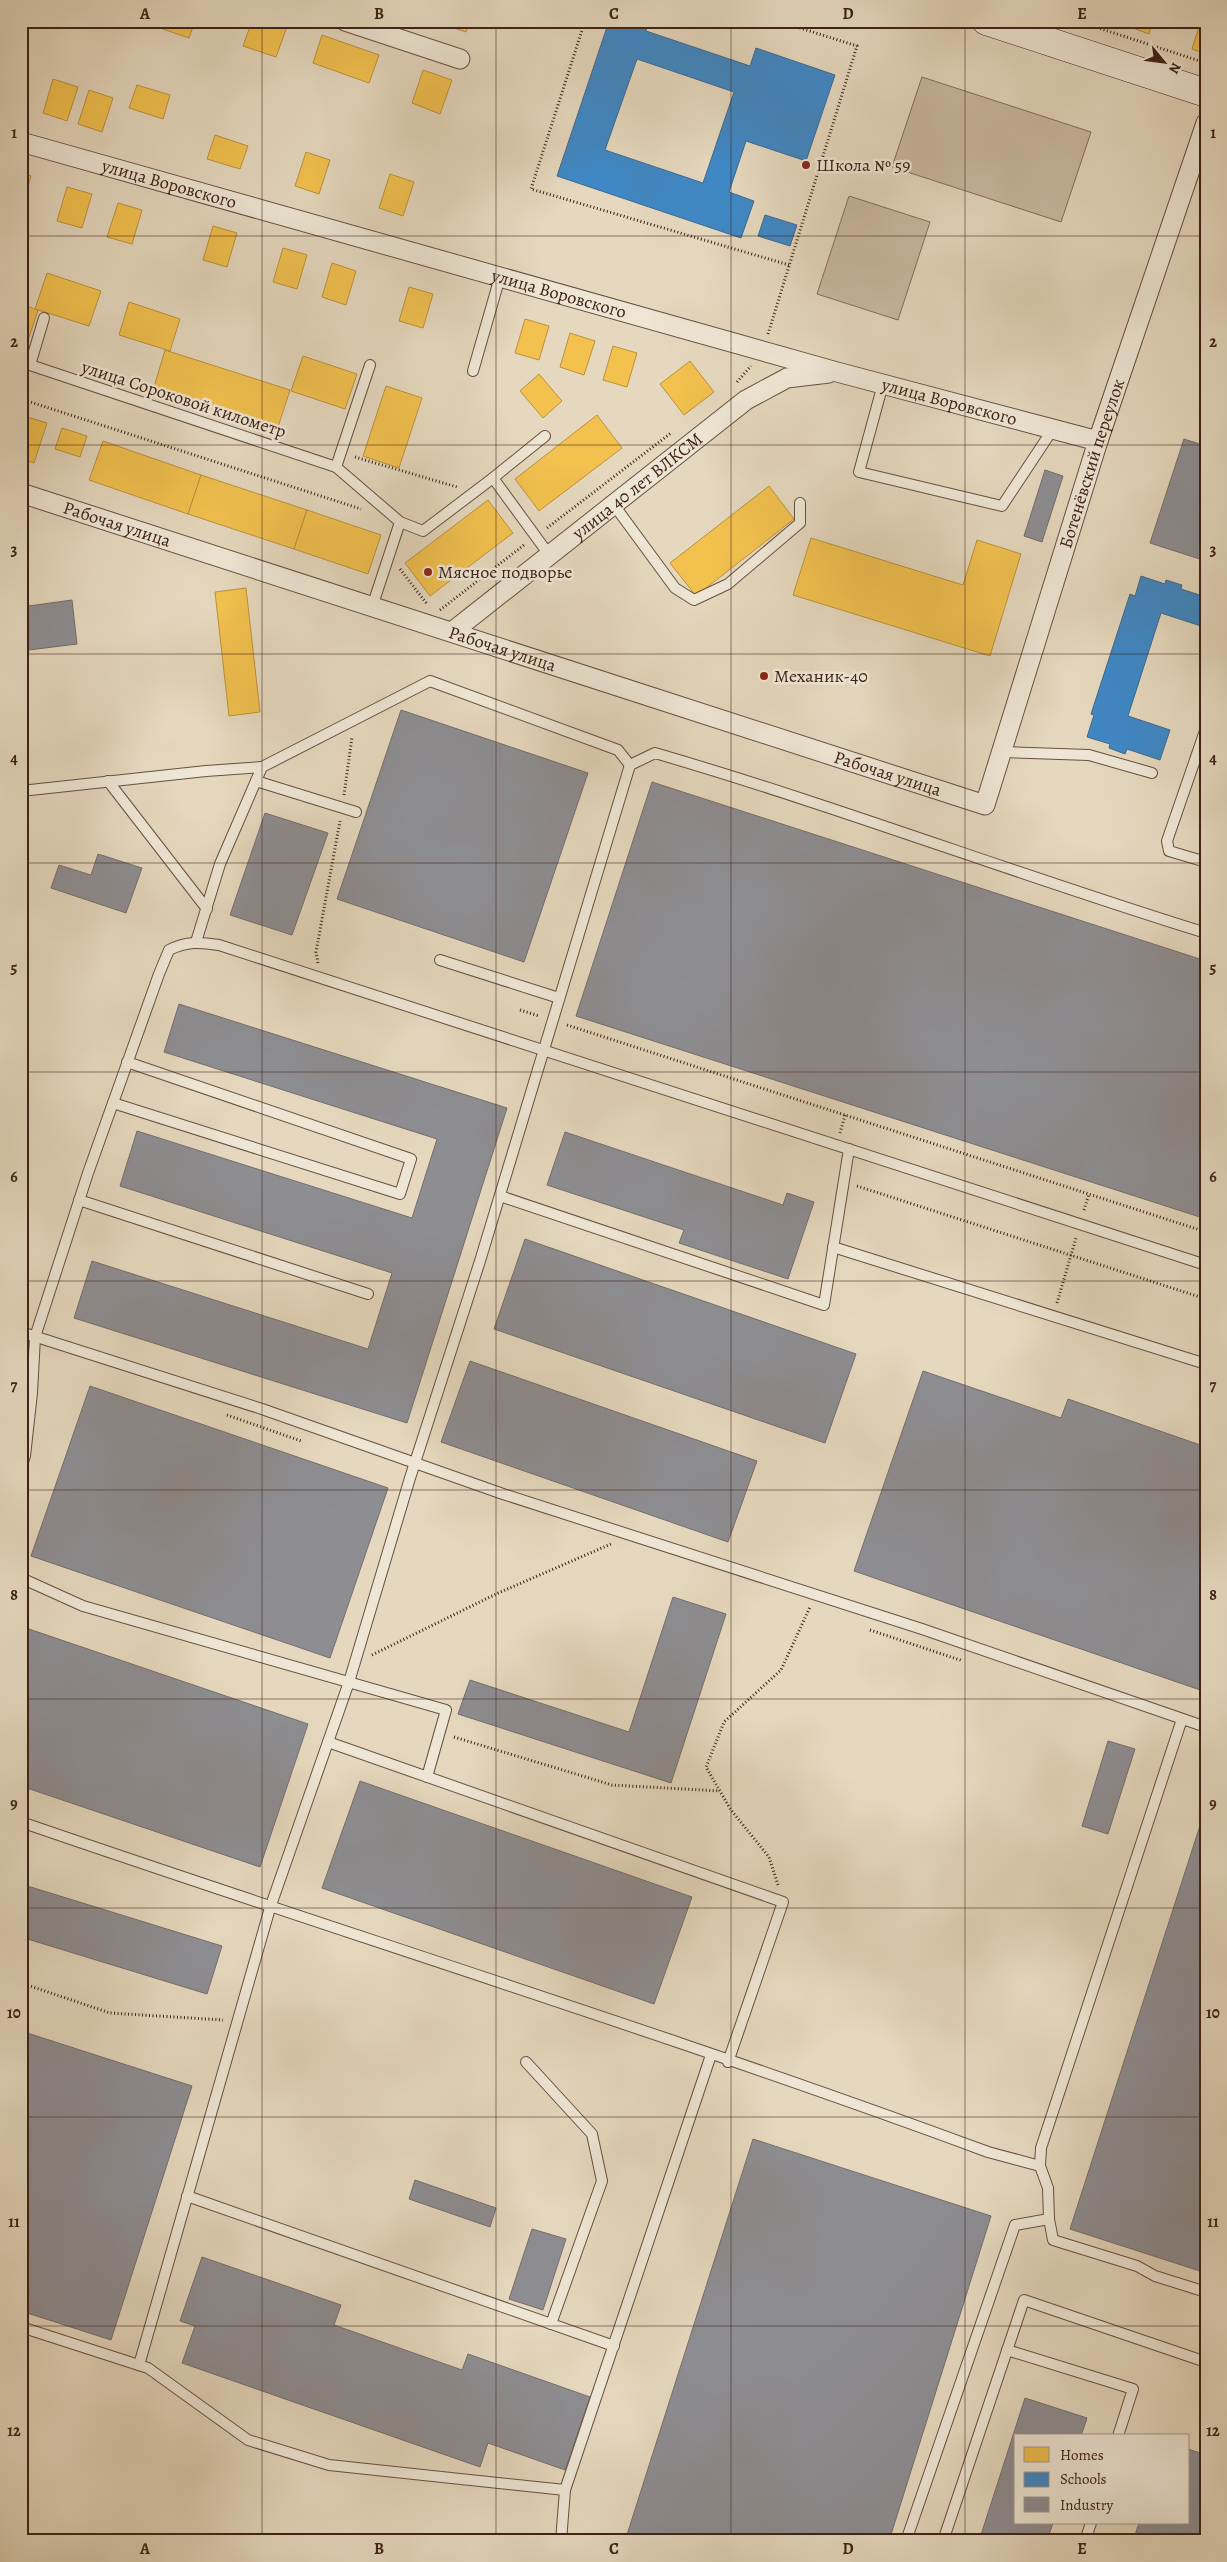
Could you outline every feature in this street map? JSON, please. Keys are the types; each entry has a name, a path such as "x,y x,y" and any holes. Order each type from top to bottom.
{"street":[{"path":"346,21 460,59"},
{"path":"986,21 1206,93"},
{"name":"Ботенёвский переулок","path":"985,805 1098,441 1206,123"},
{"name":"улица Воровского","path":"21,142 837,372 1098,441"},
{"name":"улица 40 лет ВЛКСМ","path":"452,632 746,400 788,378 837,372"},
{"name":"Рабочая улица","path":"21,493 985,805"}],"lane":[{"path":"473,371 500,277"},
{"path":"26,363 44,318"},
{"name":"улица Сороковой километр","path":"26,363 336,467"},
{"path":"370,365 336,467 400,522 423,531 545,436"},
{"path":"883,384 859,472 1002,506 1043,448 1053,429"},
{"path":"493,478 550,556"},
{"path":"614,505 675,588 694,600 728,584 800,523 800,504"},
{"path":"372,607 400,522"},
{"path":"21,791 262,767 430,681 618,750 630,765"},
{"path":"1206,728 1167,841 1169,851 1206,862"},
{"path":"1002,752 1089,755 1152,774"},
{"path":"139,2365 270,1908 349,1682 415,1463 500,1196 630,765 655,753 1206,933"},
{"path":"196,942 220,864 262,767"},
{"path":"108,781 207,909"},
{"path":"256,782 356,812"},
{"path":"21,1467 25,1456 36,1337 79,1200 127,1062 169,950 181,944 196,942 219,945 1206,1265"},
{"path":"440,960 559,998"},
{"path":"113,1103 400,1194 411,1159 127,1062"},
{"path":"500,1196 824,1305 849,1149"},
{"path":"79,1200 368,1294"},
{"path":"833,1247 1206,1364"},
{"path":"21,1332 262,1409 415,1463 815,1594 1206,1727"},
{"path":"21,1578 83,1606 446,1710 427,1776"},
{"path":"1182,1719 1041,2148 1040,2166 1048,2188 1049,2219 1053,2240 1138,2266 1155,2276 1206,2292"},
{"path":"328,1742 783,1902 728,2062"},
{"path":"21,1822 270,1908 467,1971 988,2152 1040,2166"},
{"path":"561,2541 566,2490 711,2056"},
{"path":"526,2062 592,2134 602,2181 550,2324"},
{"path":"188,2196 614,2346"},
{"path":"906,2541 1015,2225 1049,2219"},
{"path":"943,2541 1024,2300 1206,2362"},
{"path":"21,2327 148,2368 248,2440 329,2465 566,2490"},
{"path":"1007,2350 1133,2389 1119,2434"},
{"path":"1085,2541 1091,2524"}],"path":[{"path":"585,21 531,189 789,265"},
{"path":"735,383 743,377 763,351 857,46 778,21"},
{"path":"1077,21 1206,63"},
{"path":"21,399 362,510"},
{"path":"434,614 674,430"},
{"path":"340,453 474,492"},
{"path":"399,568 429,606"},
{"path":"320,978 316,952 342,808 355,719"},
{"path":"520,1010 1206,1232"},
{"path":"837,1146 845,1115"},
{"path":"844,1182 1206,1299"},
{"path":"1053,1316 1089,1194"},
{"path":"354,1664 496,1594 611,1544"},
{"path":"783,1902 769,1857 731,1810 706,1767 724,1722 782,1670 815,1594"},
{"path":"440,1733 612,1785 720,1791"},
{"path":"21,1983 110,2013 238,2020"}],"shaded area":[{"path":"922,77 1091,132 1061,222 892,167"},
{"path":"849,196 930,222 898,320 817,294"}],"building: Homes":[{"path":"162,21 195,21 189,38 160,28"},
{"path":"252,21 280,21 288,24 276,57 243,46"},
{"path":"443,21 470,21 466,32 442,24"},
{"path":"1114,21 1153,21 1149,34"},
{"path":"1201,21 1206,21 1206,54 1192,49"},
{"path":"322,35 379,55 369,83 313,63"},
{"path":"21,69 29,72 21,96"},
{"path":"423,70 452,80 440,114 412,103"},
{"path":"53,79 78,87 67,121 43,113"},
{"path":"137,85 170,95 163,119 129,108"},
{"path":"89,90 113,98 102,132 78,124"},
{"path":"215,135 248,146 240,169 207,159"},
{"path":"306,152 330,160 319,194 295,186"},
{"path":"21,173 31,176 21,210"},
{"path":"390,174 414,182 403,216 379,208"},
{"path":"67,187 92,194 82,228 57,221"},
{"path":"118,203 142,210 132,244 107,237"},
{"path":"213,226 237,233 227,267 203,260"},
{"path":"283,248 307,255 297,289 273,282"},
{"path":"332,263 356,271 346,305 322,297"},
{"path":"47,273 101,291 89,326 35,309"},
{"path":"409,287 433,294 423,328 399,321"},
{"path":"129,302 180,319 170,351 119,335"},
{"path":"21,304 38,310 26,346 21,345"},
{"path":"525,319 549,326 539,360 515,353"},
{"path":"570,333 595,341 584,375 560,367"},
{"path":"613,346 637,353 627,387 603,380"},
{"path":"165,350 290,390 278,427 154,387"},
{"path":"303,356 357,374 345,409 291,391"},
{"path":"690,361 714,392 684,415 660,384"},
{"path":"539,374 562,401 543,418 520,391"},
{"path":"386,386 422,398 399,468 363,456"},
{"path":"21,415 47,423 34,463 21,459"},
{"path":"597,415 622,448 539,511 515,479"},
{"path":"62,428 87,436 80,457 55,449"},
{"path":"103,441 201,475 188,514 89,480"},
{"path":"201,475 307,510 294,549 188,514"},
{"path":"769,486 794,519 696,596 670,563"},
{"path":"488,500 513,533 430,596 405,563"},
{"path":"307,510 381,535 368,574 294,549"},
{"path":"811,538 963,585 977,540 1021,554 990,656 793,595"},
{"path":"246,588 260,712 229,716 215,592"}],"building: Schools":[{"path":"609,21 649,21 646,31 750,66 756,48 835,75 806,161 746,141 729,192 754,201 741,238 557,176","holes":["637,59 734,92 703,183 605,150"]},
{"path":"765,215 797,225 790,246 758,236"},
{"path":"1141,576 1165,584 1166,580 1182,585 1181,589 1206,597 1204,627 1161,613 1128,716 1170,730 1160,760 1127,749 1125,754 1109,748 1110,744 1087,737 1094,715 1091,714 1130,594 1135,596"}],"building: Industry":[{"path":"1184,439 1206,446 1206,561 1150,543"},
{"path":"1045,470 1063,476 1042,542 1024,536"},
{"path":"72,600 77,644 21,651 21,607"},
{"path":"401,710 588,773 524,962 337,899"},
{"path":"652,782 1206,961 1206,1219 576,1016"},
{"path":"265,813 328,833 292,935 230,915"},
{"path":"98,854 142,868 126,913 51,888 59,865 91,875"},
{"path":"179,1004 507,1108 407,1423 74,1318 92,1261 368,1349 392,1273 120,1186 137,1131 412,1218 437,1139 164,1052"},
{"path":"565,1132 783,1205 787,1193 814,1202 788,1279 679,1243 684,1230 547,1185"},
{"path":"525,1239 856,1354 825,1443 494,1329"},
{"path":"470,1361 757,1461 728,1542 441,1442"},
{"path":"923,1371 1061,1418 1068,1399 1206,1447 1206,1692 854,1571"},
{"path":"90,1386 388,1488 330,1658 31,1556"},
{"path":"673,1597 726,1614 671,1783 458,1714 470,1680 629,1732"},
{"path":"29,1629 308,1724 260,1867 21,1786 21,1651"},
{"path":"1108,1741 1135,1749 1108,1834 1082,1826"},
{"path":"360,1781 692,1897 654,2004 322,1888"},
{"path":"1206,1807 1206,2273 1070,2229"},
{"path":"21,1884 222,1946 207,1994 21,1937"},
{"path":"21,2031 192,2086 111,2340 21,2311"},
{"path":"753,2139 991,2216 889,2541 625,2541"},
{"path":"415,2180 496,2208 490,2227 409,2199"},
{"path":"532,2229 566,2239 543,2310 509,2299"},
{"path":"202,2257 341,2305 334,2325 462,2370 468,2354 590,2397 565,2470 488,2443 480,2467 182,2363 195,2326 180,2321"},
{"path":"1025,2398 1087,2418 1082,2434 1014,2434 1014,2524 1053,2524 1047,2541 979,2541"},
{"path":"1190,2450 1206,2455 1206,2530 1202,2541 1133,2541 1139,2524 1190,2524"}],"place":[{"name":"Школа № 59","path":"806,165"},
{"name":"Мясное подворье","path":"428,572"},
{"name":"Механик-40","path":"764,676"}]}
